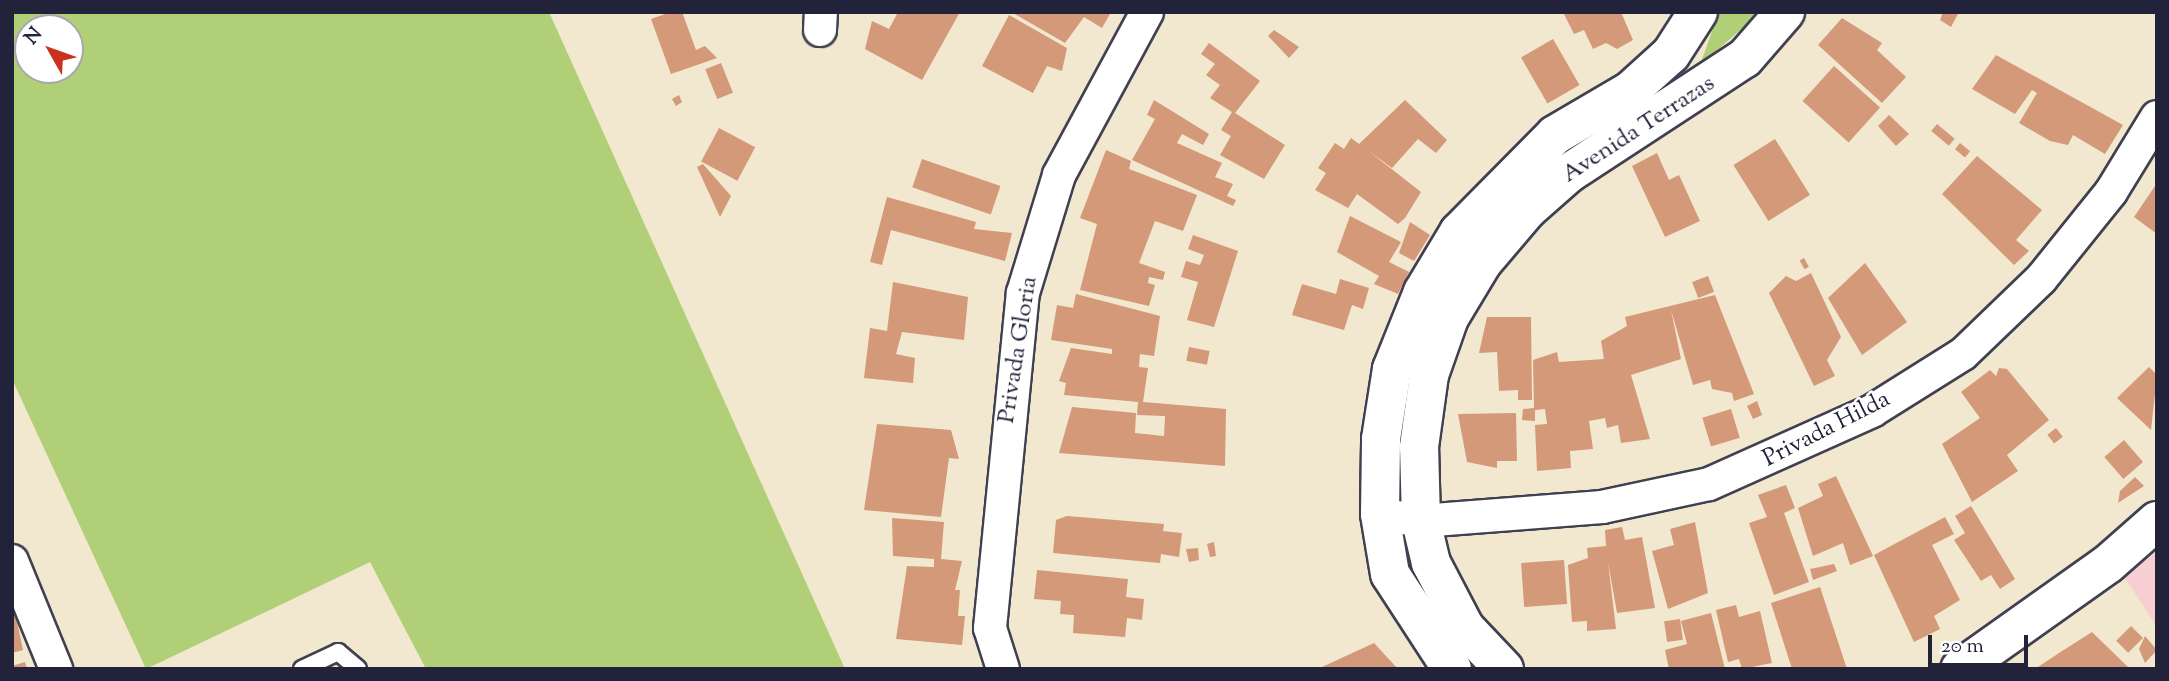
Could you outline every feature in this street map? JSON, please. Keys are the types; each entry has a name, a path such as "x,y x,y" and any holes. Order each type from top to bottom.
{"street":[{"name":"Privada Gloria","path":"1003,669 990,628 1023,293 1059,175 1147,12"},
{"name":"Avenida Terrazas","path":"1452,669 1390,574 1380,514 1381,439 1392,369 1423,292 1459,233 1509,177 1555,135 1630,92 1671,54 1698,12"},
{"name":"Avenida Terrazas","path":"1504,669 1465,628 1431,563 1421,521 1419,447 1429,375 1449,318 1482,262 1569,173 1715,80 1785,12"},
{"name":"Privada Hilda","path":"1380,514 1421,521 1602,507 1709,484 1872,411 1963,354 2042,279 2111,192 2157,117"},
{"path":"1961,669 2108,564 2157,521"},
{"path":"12,561 56,669"}],"lane":[{"path":"302,669 338,652 358,669"}],"shaded area":[{"path":"2157,552 2157,627 2123,575"}],"green space":[{"path":"12,12 549,12 845,669 426,669 370,562 146,669 12,379"},
{"path":"1719,12 1761,12 1700,65"}],"building":[{"path":"671,12 682,12 696,50 705,46 717,58 671,74 651,19"},
{"path":"898,12 960,12 922,80 865,49 872,21 889,29"},
{"path":"1011,12 1111,12 1102,28 1084,17 1065,43"},
{"path":"1563,12 1621,12 1633,40 1617,49 1606,43 1593,49 1584,30 1574,34"},
{"path":"1943,12 1959,12 1951,27 1940,20"},
{"path":"1009,15 1067,48 1062,71 1047,66 1033,93 982,66"},
{"path":"1842,18 1882,43 1877,50 1906,77 1882,103 1818,45"},
{"path":"1274,30 1299,47 1289,58 1268,36"},
{"path":"1553,39 1580,85 1547,103 1521,58"},
{"path":"1209,43 1260,81 1235,113 1285,145 1264,179 1220,155 1231,136 1221,130 1232,112 1210,98 1220,85 1206,75 1215,64 1201,54"},
{"path":"1996,55 2123,125 2105,154 2073,135 2068,145 2050,141 2019,123 2037,93 2032,90 2015,114 1972,89"},
{"path":"721,63 733,93 717,99 705,69"},
{"path":"1834,66 1880,107 1849,142 1803,101"},
{"path":"679,95 682,102 676,106 672,99"},
{"path":"1154,100 1209,134 1203,145 1182,134 1177,143 1222,163 1215,177 1233,184 1227,196 1236,200 1233,206 1132,160 1155,119 1147,115"},
{"path":"1405,100 1447,140 1436,153 1418,139 1392,168 1366,149 1421,192 1405,218 1398,224 1357,194 1348,208 1315,190 1326,173 1318,168 1335,143 1344,149 1351,138 1359,144"},
{"path":"1889,115 1909,134 1896,146 1878,126"},
{"path":"1937,124 1955,139 1949,146 1931,131"},
{"path":"719,128 755,147 737,181 701,162"},
{"path":"1775,139 1810,195 1768,221 1733,165"},
{"path":"1960,143 1970,151 1965,157 1955,149"},
{"path":"1106,150 1131,161 1129,169 1197,195 1183,231 1155,221 1139,263 1165,272 1163,280 1149,277 1148,283 1155,285 1149,306 1080,290 1097,224 1080,218"},
{"path":"1657,153 1669,180 1679,175 1700,221 1665,237 1632,166"},
{"path":"1977,156 2042,210 2016,240 2029,251 2014,265 1942,194"},
{"path":"922,159 1000,186 991,214 912,187"},
{"path":"703,164 731,196 720,217 697,167"},
{"path":"2157,183 2157,234 2134,217"},
{"path":"887,197 976,222 974,229 1012,233 1005,261 891,230 882,265 870,262"},
{"path":"1350,216 1401,242 1389,262 1409,272 1398,294 1374,284 1379,276 1337,252"},
{"path":"1410,222 1430,235 1414,261 1399,253"},
{"path":"1193,235 1238,251 1214,327 1187,320 1198,282 1181,277 1186,261 1200,265 1204,255 1188,249"},
{"path":"1804,258 1809,267 1804,269 1800,260"},
{"path":"1865,263 1907,322 1862,355 1828,298"},
{"path":"1811,273 1841,337 1827,360 1835,376 1814,386 1769,293 1786,276 1796,281"},
{"path":"1708,276 1714,292 1698,298 1692,282"},
{"path":"1340,279 1369,288 1363,309 1352,305 1344,330 1292,315 1302,284 1336,294"},
{"path":"893,282 968,297 964,340 902,332 896,354 915,358 913,383 864,378 870,328 887,331"},
{"path":"1076,294 1160,316 1154,356 1140,354 1139,367 1148,368 1143,402 1226,409 1225,466 1059,453 1072,407 1136,413 1135,433 1164,436 1165,416 1137,415 1138,402 1064,395 1066,383 1059,381 1071,348 1112,354 1112,349 1051,340 1057,305 1073,308"},
{"path":"1715,295 1754,394 1734,401 1732,393 1712,389 1710,380 1693,385 1671,310 1681,359 1631,375 1650,439 1621,443 1618,425 1607,428 1605,418 1589,421 1593,449 1570,451 1571,468 1537,471 1535,425 1547,424 1545,409 1535,410 1535,421 1522,420 1523,409 1534,408 1533,360 1557,352 1559,362 1604,359 1601,341 1627,326 1625,317"},
{"path":"1487,317 1531,317 1532,400 1518,400 1518,390 1499,391 1497,352 1479,353"},
{"path":"1189,347 1210,351 1207,365 1186,361"},
{"path":"2149,367 2157,375 2151,430 2117,398"},
{"path":"1999,368 2007,369 2049,420 2007,455 2018,471 1972,502 1942,444 1980,418 1961,392 1990,370 1996,376"},
{"path":"1757,401 1762,415 1753,419 1747,406"},
{"path":"1731,409 1740,438 1711,446 1702,418"},
{"path":"1516,413 1517,461 1497,461 1497,468 1467,462 1458,414"},
{"path":"877,424 951,430 959,459 949,458 941,517 864,510"},
{"path":"2056,428 2063,437 2054,443 2047,435"},
{"path":"2124,440 2143,462 2123,479 2104,457"},
{"path":"1836,476 1873,556 1850,565 1843,543 1813,556 1798,508 1823,496 1818,484"},
{"path":"2135,477 2144,486 2118,503 2120,491"},
{"path":"1786,485 1795,508 1784,513 1809,582 1774,595 1749,523 1767,517 1758,495"},
{"path":"1971,506 2015,579 2000,589 1991,575 1981,581 1954,540 1965,533 1955,516"},
{"path":"1067,516 1164,524 1163,531 1182,533 1179,557 1161,554 1160,563 1053,553 1056,520"},
{"path":"1945,517 1954,534 1932,545 1960,600 1934,616 1940,629 1914,642 1874,555"},
{"path":"892,518 944,522 941,559 962,561 955,590 960,590 958,616 965,616 962,645 896,639 907,566 934,567 934,559 893,556"},
{"path":"1695,522 1708,593 1668,609 1652,551 1674,545 1670,529"},
{"path":"1622,527 1625,540 1642,537 1655,608 1617,613 1608,562 1616,629 1587,631 1587,621 1572,622 1568,565 1588,558 1587,548 1606,546 1605,530"},
{"path":"1214,542 1216,556 1210,557 1207,544"},
{"path":"1198,548 1199,560 1189,562 1186,549"},
{"path":"1564,560 1567,604 1524,607 1521,563"},
{"path":"1834,564 1837,571 1813,580 1810,569"},
{"path":"1037,570 1128,579 1126,597 1144,599 1142,620 1127,618 1125,637 1073,633 1074,615 1060,614 1061,601 1034,599"},
{"path":"1820,587 1847,669 1792,669 1771,603"},
{"path":"12,598 23,650 12,653"},
{"path":"1736,605 1739,617 1760,611 1772,663 1742,669 1739,659 1728,662 1716,610"},
{"path":"1711,613 1725,669 1669,669 1665,650 1687,644 1681,621"},
{"path":"1680,619 1683,640 1667,642 1664,621"},
{"path":"2131,626 2143,638 2128,653 2116,641"},
{"path":"2092,632 2130,669 2035,669 2059,653"},
{"path":"2145,636 2157,650 2145,663 2139,649"},
{"path":"1374,643 1398,669 1322,667"},
{"path":"25,662 27,669 12,669 12,666"}]}
